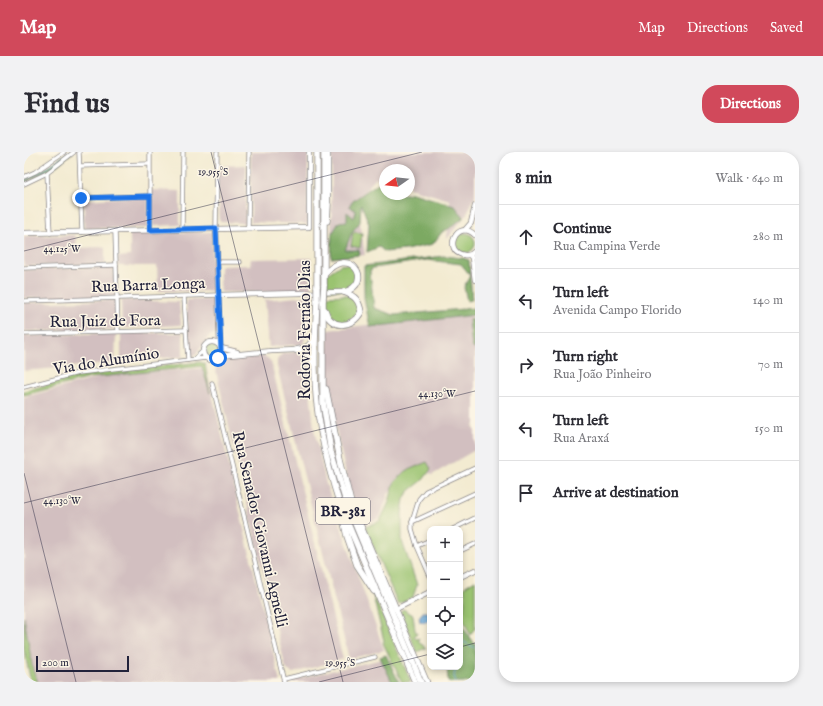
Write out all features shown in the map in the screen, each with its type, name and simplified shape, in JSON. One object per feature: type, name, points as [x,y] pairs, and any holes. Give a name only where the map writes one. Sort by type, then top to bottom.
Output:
[{"type":"highway","name":"Rodovia Fernão Dias","points":[[317,152],[317,300],[315,370],[317,405],[325,451],[332,482],[340,505],[415,682]]},
{"type":"highway","name":"Rodovia Fernão Dias","points":[[324,152],[323,402],[327,428],[338,476],[346,502],[421,682]]},
{"type":"highway","name":"BR-381","points":[[324,234],[328,205]]},
{"type":"highway","points":[[324,276],[332,266],[338,263],[348,263],[354,266],[357,270],[359,278],[357,285],[353,289],[344,292]]},
{"type":"highway","points":[[323,306],[326,315],[334,323],[340,325],[348,324],[355,320],[361,312],[360,304],[354,296],[344,292]]},
{"type":"highway","points":[[296,350],[303,349],[311,344],[316,329]]},
{"type":"highway","points":[[296,350],[311,357],[315,370]]},
{"type":"highway","name":"BR-381","points":[[323,369],[347,491],[396,609]]},
{"type":"main road","points":[[24,233],[248,227],[309,227],[309,152]]},
{"type":"main road","name":"BR-381","points":[[328,152],[328,205]]},
{"type":"main road","points":[[475,206],[471,223],[465,230],[461,231],[453,239],[454,247],[458,253],[462,255],[470,255],[475,251]]},
{"type":"main road","points":[[216,228],[220,356]]},
{"type":"main road","points":[[465,230],[472,232],[475,235]]},
{"type":"main road","points":[[470,255],[472,258],[475,280]]},
{"type":"main road","name":"Rua Barra Longa","points":[[219,295],[344,292]]},
{"type":"main road","points":[[216,343],[219,324]]},
{"type":"main road","points":[[243,353],[220,348],[216,343],[212,342],[206,344],[203,351],[206,358],[209,360],[214,360],[220,356],[243,353],[296,350]]},
{"type":"main road","points":[[463,576],[475,570]]},
{"type":"main road","points":[[396,609],[427,594]]},
{"type":"main road","name":"BR-381","points":[[396,609],[427,682]]},
{"type":"street","points":[[24,177],[35,172],[64,152]]},
{"type":"street","points":[[24,184],[47,173],[74,152]]},
{"type":"street","points":[[79,152],[82,232]]},
{"type":"street","points":[[150,152],[150,230]]},
{"type":"street","points":[[182,229],[183,152]]},
{"type":"street","points":[[216,228],[217,152]]},
{"type":"street","points":[[248,227],[249,152]]},
{"type":"street","points":[[80,166],[150,164]]},
{"type":"street","points":[[47,173],[50,233]]},
{"type":"street","points":[[81,198],[150,196]]},
{"type":"street","points":[[115,231],[118,331]]},
{"type":"street","points":[[217,262],[240,262]]},
{"type":"street","points":[[24,268],[116,265]]},
{"type":"street","name":"Rua Barra Longa","points":[[24,300],[219,295]]},
{"type":"street","points":[[184,297],[188,360]]},
{"type":"street","name":"Rua Juiz de Fora","points":[[24,334],[186,330]]},
{"type":"street","points":[[193,360],[203,351]]},
{"type":"street","name":"Via do Alumínio","points":[[24,387],[78,373],[206,358]]},
{"type":"street","name":"Rua Senador Giovanni Agnelli","points":[[212,383],[284,681]]},
{"type":"street","points":[[427,564],[417,546],[412,529],[412,522],[419,498],[426,491],[475,468]]},
{"type":"street","points":[[412,522],[475,493]]},
{"type":"street","points":[[459,526],[475,518]]},
{"type":"street","points":[[417,546],[427,541]]},
{"type":"street","points":[[463,550],[475,544]]},
{"type":"street","points":[[284,681],[375,657]]},
{"type":"shaded area","points":[[251,152],[308,152],[307,224],[251,222]]},
{"type":"shaded area","points":[[332,152],[475,152],[475,197],[466,215],[447,239],[450,200],[415,190],[415,164],[379,164],[379,179],[375,178],[357,203],[365,255],[331,259]]},
{"type":"shaded area","points":[[246,165],[245,223],[220,222],[218,179],[219,166]]},
{"type":"shaded area","points":[[152,190],[180,191],[180,225],[153,226]]},
{"type":"shaded area","points":[[148,196],[148,228],[84,228],[84,200]]},
{"type":"shaded area","points":[[212,232],[212,291],[158,291],[157,266],[118,266],[118,257],[130,256],[130,233]]},
{"type":"shaded area","points":[[75,235],[77,248],[105,247],[105,264],[24,266],[24,236]]},
{"type":"shaded area","points":[[311,258],[311,292],[220,292],[220,266],[250,265],[251,259]]},
{"type":"shaded area","points":[[113,267],[115,297],[24,298],[24,270]]},
{"type":"shaded area","points":[[308,296],[310,321],[303,344],[269,347],[265,300]]},
{"type":"shaded area","points":[[116,300],[116,329],[24,331],[24,303]]},
{"type":"shaded area","points":[[121,300],[179,302],[181,325],[122,328]]},
{"type":"shaded area","points":[[186,300],[215,300],[216,333],[209,336],[196,355],[190,356]]},
{"type":"shaded area","points":[[471,311],[475,343],[475,424],[473,426],[475,432],[475,450],[432,475],[420,465],[388,494],[380,518],[363,525],[350,493],[327,387],[328,330]]},
{"type":"shaded area","points":[[116,333],[115,363],[24,371],[24,336]]},
{"type":"shaded area","points":[[121,333],[183,333],[183,357],[121,360]]},
{"type":"shaded area","points":[[296,352],[306,357],[307,360],[314,429],[326,484],[384,650],[349,659],[277,366],[277,360],[282,354]]},
{"type":"shaded area","points":[[262,356],[268,358],[271,362],[343,659],[293,673],[287,670],[285,665],[216,371],[216,366],[219,361],[223,359]]},
{"type":"shaded area","points":[[206,368],[280,682],[34,682],[24,628],[24,397],[109,375]]},
{"type":"shaded area","points":[[383,659],[394,682],[290,682],[291,680]]},
{"type":"green space","points":[[68,152],[73,152],[56,166],[24,183],[24,180],[53,164]]},
{"type":"green space","points":[[378,183],[379,200],[415,200],[415,194],[454,205],[464,217],[450,228],[442,232],[433,244],[406,250],[385,252],[379,247],[367,252],[369,224],[361,204],[360,222],[352,232],[345,250],[359,250],[360,255],[331,258],[332,234],[339,222],[347,221],[347,212],[354,218],[356,211],[349,206],[354,200]]},
{"type":"green space","points":[[353,232],[362,233],[360,248],[351,246]]},
{"type":"green space","points":[[465,233],[472,236],[475,243],[472,250],[465,253],[458,250],[455,243],[458,236]]},
{"type":"green space","points":[[444,256],[469,260],[472,300],[467,301],[464,287],[470,275],[461,264],[427,260],[373,268],[370,271],[374,308],[394,315],[475,308],[475,315],[370,327],[364,298],[364,266]]},
{"type":"green space","points":[[348,264],[355,272],[355,283],[343,290],[327,290],[327,274],[340,265]]},
{"type":"green space","points":[[345,295],[351,297],[358,304],[358,312],[350,320],[339,323],[327,314],[327,296]]},
{"type":"green space","points":[[473,319],[475,326],[475,350],[472,347],[469,320]]},
{"type":"green space","points":[[212,343],[217,345],[219,350],[217,355],[212,357],[207,355],[205,350],[207,345]]},
{"type":"green space","points":[[200,362],[205,364],[210,393],[202,366],[89,378],[24,395],[24,391],[74,377],[118,370],[125,370],[125,372],[128,372],[128,370]]},
{"type":"green space","points":[[427,462],[431,469],[423,480],[408,492],[404,499],[402,513],[402,541],[417,585],[413,597],[398,604],[365,527],[380,521],[389,502],[394,483],[406,471]]},
{"type":"green space","points":[[475,580],[475,628],[470,635],[463,618],[465,602],[464,587]]},
{"type":"green space","points":[[372,592],[411,682],[402,682],[383,643],[384,641]]},
{"type":"green space","points":[[403,609],[413,615],[417,634],[414,636],[416,639],[419,638],[419,642],[426,648],[417,652],[400,612]]},
{"type":"green space","points":[[24,617],[33,671],[38,682],[31,682],[24,649]]},
{"type":"green space","points":[[463,627],[471,640],[475,643],[475,682],[448,682],[447,670],[463,670]]},
{"type":"green space","points":[[386,655],[399,682],[392,682],[380,657]]},
{"type":"water","points":[[423,612],[427,612],[426,622],[420,622],[419,617]]},
{"type":"waterway","points":[[24,180],[44,170],[69,152]]},
{"type":"waterway","points":[[463,642],[475,648]]},
{"type":"waterway","points":[[455,670],[454,676],[456,682]]},
{"type":"route","points":[[81,198],[150,196],[150,230],[216,228],[221,350],[221,354],[218,358]]}]
